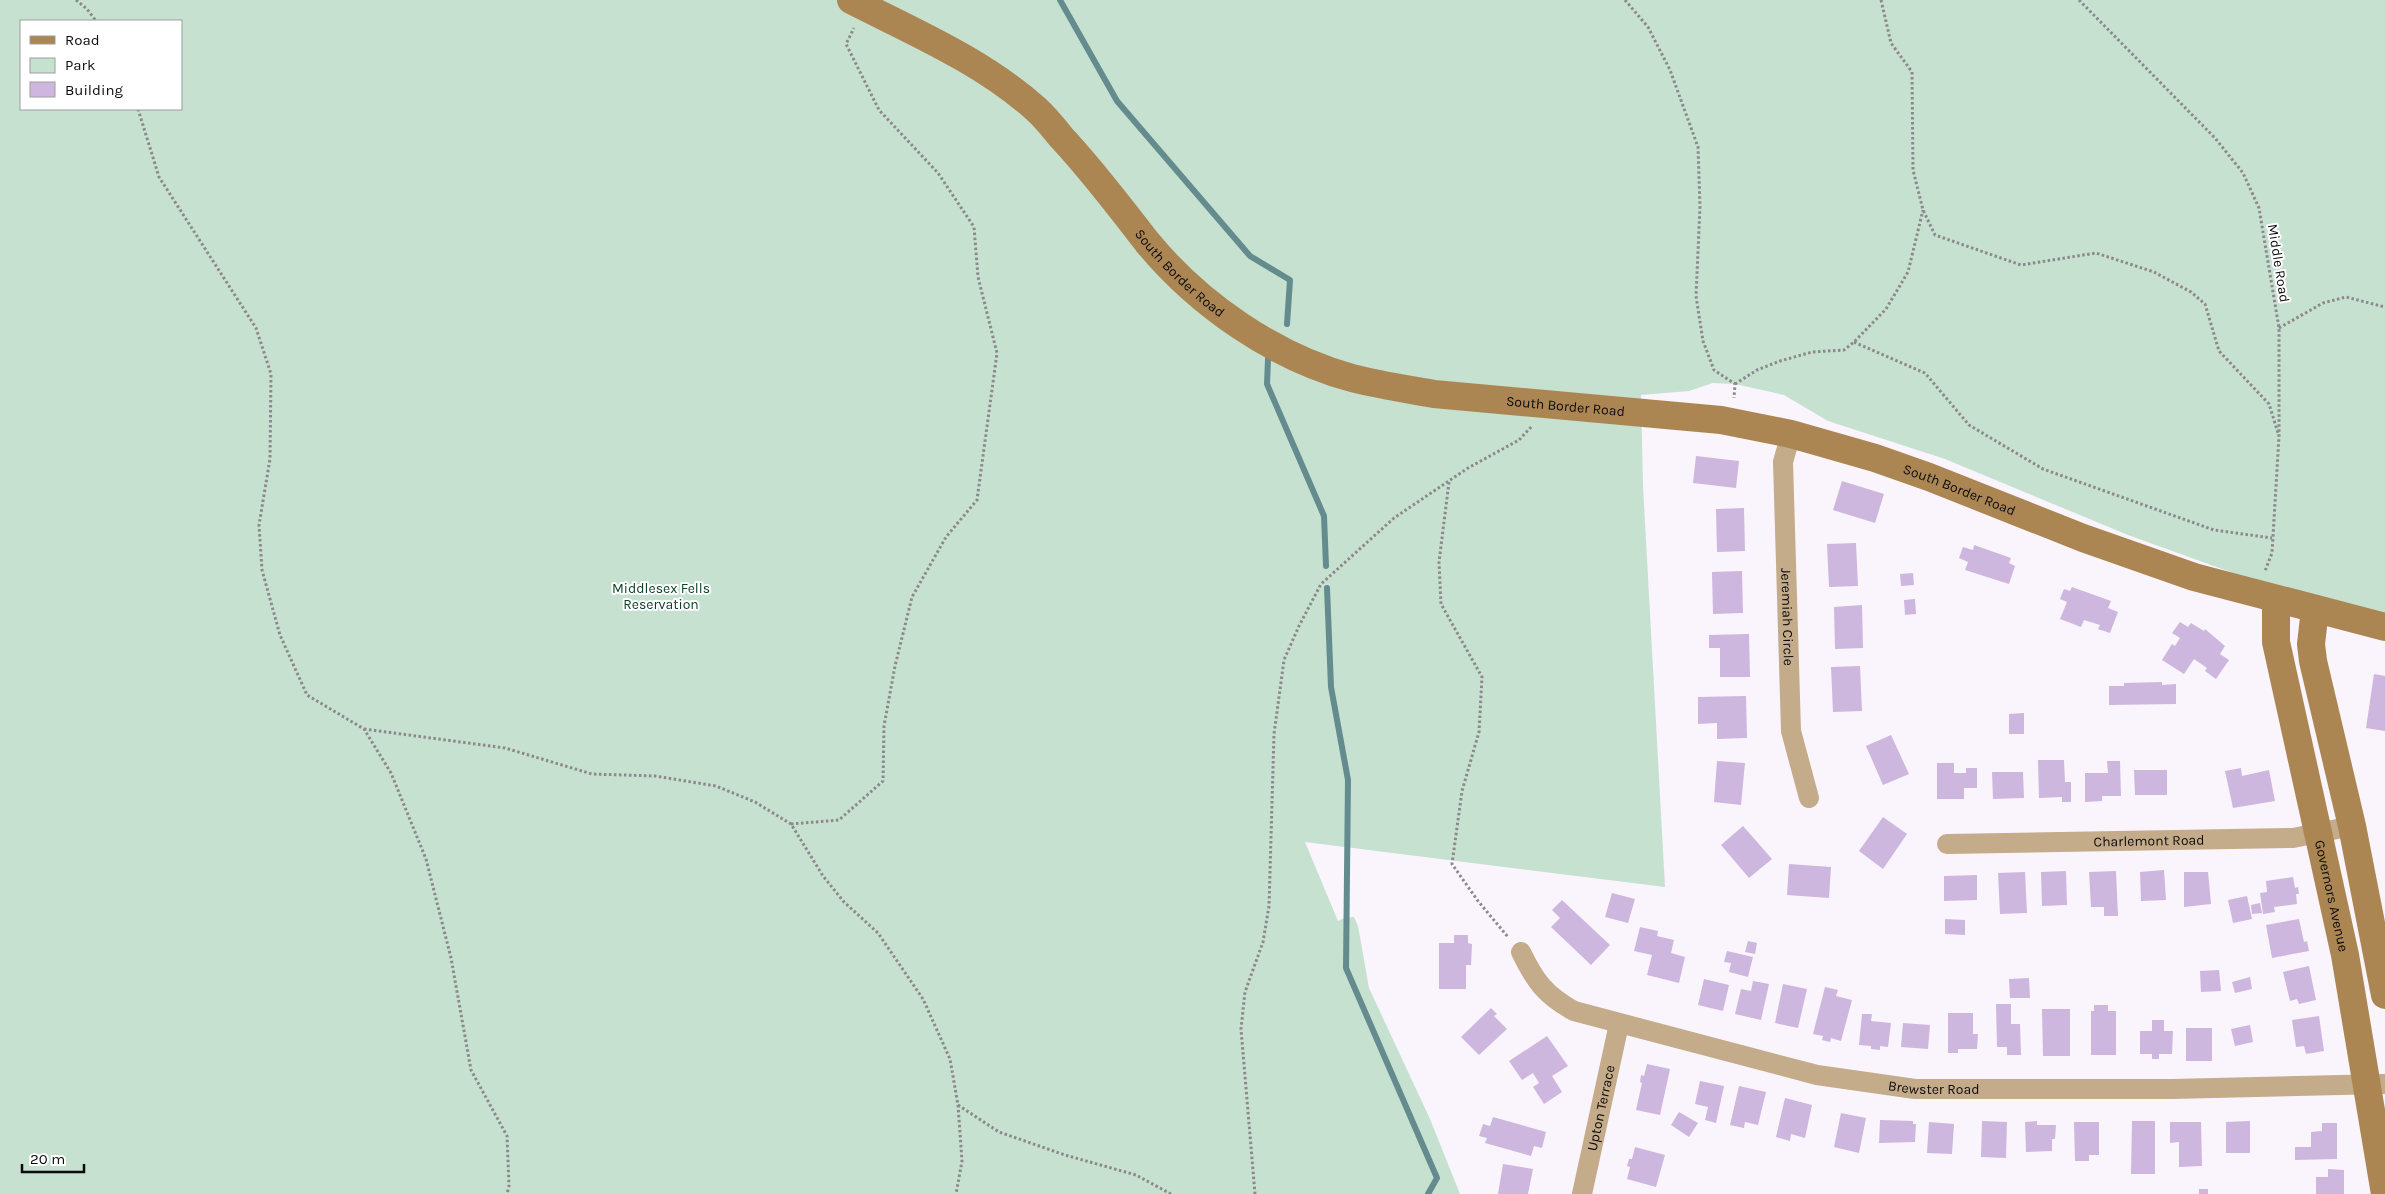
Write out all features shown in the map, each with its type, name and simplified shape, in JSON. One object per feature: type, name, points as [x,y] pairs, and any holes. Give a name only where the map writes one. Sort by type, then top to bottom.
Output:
[{"type":"main road","name":"South Border Road","points":[[858,4],[982,68],[1036,109],[1091,170],[1169,266],[1216,308],[1268,341],[1322,368],[1388,386],[1434,394],[1731,421],[1791,434],[1876,458],[2194,577],[2385,627]]},
{"type":"main road","name":"Governors Avenue","points":[[2267,597],[2345,955],[2376,1084],[2385,1194]]},
{"type":"main road","points":[[2315,609],[2311,644],[2313,661],[2352,826],[2385,995]]},
{"type":"street","name":"Jeremiah Circle","points":[[1791,434],[1783,462],[1791,731],[1809,798]]},
{"type":"street","name":"Charlemont Road","points":[[1947,844],[2293,838],[2352,826]]},
{"type":"street","name":"Brewster Road","points":[[1521,952],[1532,974],[1543,990],[1556,1001],[1574,1011],[1817,1075],[1915,1089],[2055,1090],[2376,1084]]},
{"type":"street","name":"Upton Terrace","points":[[1582,1194],[1619,1024]]},
{"type":"path","points":[[76,0],[87,8],[95,20]]},
{"type":"path","points":[[1625,0],[1648,27],[1670,70],[1698,146],[1700,207],[1696,296],[1703,341],[1714,370],[1735,384]]},
{"type":"path","points":[[1881,0],[1891,43],[1912,72],[1913,170],[1923,210],[1935,235],[2021,265],[2096,253],[2154,272],[2191,292],[2205,304],[2219,351],[2269,404],[2279,436]]},
{"type":"path","name":"Middle Road","points":[[2079,0],[2215,138],[2243,173],[2259,208],[2279,328],[2279,436],[2272,553],[2267,597]]},
{"type":"path","points":[[791,824],[838,820],[883,781],[884,726],[895,666],[912,596],[946,537],[976,500],[997,353],[978,277],[974,227],[938,173],[879,110],[846,44],[858,4]]},
{"type":"path","points":[[138,110],[159,177],[256,328],[271,374],[270,458],[259,525],[262,570],[280,635],[306,695],[364,729],[505,748],[592,774],[655,776],[716,786],[755,802],[791,824],[824,876],[844,902],[878,934],[923,1000],[950,1059],[958,1105],[962,1161],[956,1194]]},
{"type":"path","points":[[1735,384],[1757,370],[1780,361],[1812,352],[1844,350],[1854,342],[1886,309],[1908,272],[1923,210]]},
{"type":"path","points":[[2279,328],[2323,303],[2346,297],[2385,307]]},
{"type":"path","points":[[1854,342],[1925,373],[1969,425],[2043,470],[2214,530],[2272,538]]},
{"type":"path","points":[[1731,421],[1735,384]]},
{"type":"path","points":[[1255,1194],[1241,1029],[1245,992],[1263,942],[1269,906],[1274,734],[1284,660],[1321,584],[1394,518],[1449,481],[1519,440],[1535,424],[1541,403]]},
{"type":"path","points":[[1449,481],[1439,562],[1441,604],[1482,677],[1479,732],[1462,791],[1452,864],[1478,901],[1521,952]]},
{"type":"path","points":[[364,729],[391,773],[426,859],[451,958],[471,1070],[507,1136],[509,1186],[506,1194]]},
{"type":"path","points":[[958,1105],[999,1132],[1065,1155],[1136,1175],[1171,1194]]},
{"type":"green space","name":"Middlesex Fells Reservation","points":[[0,0],[2385,0],[2385,615],[2261,583],[2128,535],[1945,459],[1828,421],[1784,395],[1735,384],[1713,383],[1689,391],[1641,395],[1643,486],[1665,887],[1305,842],[1338,921],[1354,917],[1358,926],[1369,988],[1430,1119],[1460,1194],[0,1194]]},
{"type":"building","points":[[1696,456],[1739,461],[1736,488],[1693,483]]},
{"type":"building","points":[[1842,481],[1884,494],[1875,523],[1833,510]]},
{"type":"building","points":[[1744,508],[1745,551],[1717,552],[1716,509]]},
{"type":"building","points":[[1856,543],[1858,586],[1829,587],[1827,544]]},
{"type":"building","points":[[1974,545],[2011,558],[2009,563],[2015,566],[2009,584],[1965,570],[1968,562],[1959,558],[1963,547],[1973,550]]},
{"type":"building","points":[[1742,571],[1743,613],[1713,614],[1712,572]]},
{"type":"building","points":[[1913,573],[1914,585],[1901,586],[1900,574]]},
{"type":"building","points":[[2072,587],[2111,601],[2108,608],[2118,612],[2110,633],[2098,629],[2100,625],[2084,620],[2081,627],[2060,619],[2067,602],[2060,599],[2064,589],[2070,591]]},
{"type":"building","points":[[1915,599],[1916,614],[1905,615],[1904,600]]},
{"type":"building","points":[[1862,605],[1863,648],[1835,649],[1834,607]]},
{"type":"building","points":[[2180,622],[2188,627],[2191,623],[2204,631],[2205,629],[2225,646],[2220,654],[2229,660],[2216,679],[2205,671],[2207,668],[2194,659],[2184,674],[2162,660],[2172,644],[2175,646],[2180,638],[2172,633]]},
{"type":"building","points":[[1749,634],[1750,677],[1720,677],[1720,648],[1709,648],[1709,635]]},
{"type":"building","points":[[1860,666],[1862,711],[1833,712],[1831,667]]},
{"type":"building","points":[[2374,674],[2385,676],[2385,731],[2366,728]]},
{"type":"building","points":[[2162,682],[2162,685],[2176,684],[2176,704],[2109,705],[2109,686],[2124,686],[2124,683]]},
{"type":"building","points":[[1746,696],[1747,738],[1717,739],[1717,723],[1698,724],[1698,697]]},
{"type":"building","points":[[2024,713],[2024,734],[2009,734],[2009,714]]},
{"type":"building","points":[[1891,735],[1909,774],[1883,785],[1866,746]]},
{"type":"building","points":[[2038,760],[2064,760],[2065,782],[2071,782],[2071,802],[2062,802],[2062,797],[2039,798]]},
{"type":"building","points":[[1717,761],[1745,763],[1741,805],[1714,802]]},
{"type":"building","points":[[2107,761],[2120,761],[2121,796],[2102,796],[2102,801],[2085,802],[2085,773],[2108,773]]},
{"type":"building","points":[[1937,763],[1954,763],[1954,773],[1966,773],[1966,768],[1977,768],[1977,788],[1964,788],[1964,799],[1937,799]]},
{"type":"building","points":[[2241,768],[2242,776],[2269,770],[2275,801],[2233,808],[2225,771]]},
{"type":"building","points":[[2134,770],[2167,770],[2167,795],[2135,795]]},
{"type":"building","points":[[1992,772],[2023,772],[2024,798],[1993,799]]},
{"type":"building","points":[[1883,817],[1907,834],[1883,869],[1859,851]]},
{"type":"building","points":[[1743,826],[1772,859],[1749,878],[1721,845]]},
{"type":"building","points":[[1789,864],[1831,867],[1829,898],[1787,895]]},
{"type":"building","points":[[2164,870],[2166,900],[2141,901],[2140,872]]},
{"type":"building","points":[[2066,871],[2067,905],[2042,906],[2041,872]]},
{"type":"building","points":[[2116,871],[2118,916],[2104,916],[2104,907],[2091,907],[2089,872]]},
{"type":"building","points":[[2025,872],[2027,913],[2000,914],[1998,873]]},
{"type":"building","points":[[2184,872],[2208,872],[2211,904],[2184,907]]},
{"type":"building","points":[[1977,875],[1977,900],[1944,901],[1944,876]]},
{"type":"building","points":[[2293,877],[2295,888],[2298,887],[2299,894],[2296,894],[2297,904],[2274,907],[2275,912],[2263,914],[2260,893],[2267,892],[2266,881]]},
{"type":"building","points":[[1612,893],[1635,899],[1628,923],[1605,917]]},
{"type":"building","points":[[2247,896],[2252,919],[2233,923],[2228,900]]},
{"type":"building","points":[[1562,900],[1610,945],[1591,965],[1551,927],[1560,918],[1552,910]]},
{"type":"building","points":[[2260,903],[2262,913],[2252,914],[2251,905]]},
{"type":"building","points":[[1945,919],[1965,920],[1965,935],[1945,934]]},
{"type":"building","points":[[2299,919],[2304,942],[2307,941],[2309,951],[2272,958],[2266,925]]},
{"type":"building","points":[[1640,927],[1658,931],[1657,936],[1674,940],[1671,953],[1685,957],[1679,983],[1647,975],[1652,955],[1634,951]]},
{"type":"building","points":[[1454,935],[1468,935],[1468,943],[1472,944],[1471,965],[1466,965],[1466,989],[1439,989],[1439,943],[1454,943]]},
{"type":"building","points":[[1748,941],[1757,943],[1755,954],[1745,952]]},
{"type":"building","points":[[1727,951],[1753,957],[1748,977],[1729,972],[1731,963],[1724,962]]},
{"type":"building","points":[[2309,966],[2316,1000],[2299,1004],[2297,999],[2290,1001],[2283,972]]},
{"type":"building","points":[[2219,970],[2221,991],[2201,992],[2200,971]]},
{"type":"building","points":[[2250,977],[2252,989],[2235,993],[2232,982]]},
{"type":"building","points":[[2029,978],[2030,998],[2010,998],[2009,979]]},
{"type":"building","points":[[1704,979],[1729,985],[1723,1011],[1698,1005]]},
{"type":"building","points":[[1753,981],[1769,984],[1761,1020],[1735,1014],[1741,989],[1751,991]]},
{"type":"building","points":[[1783,984],[1807,989],[1798,1028],[1775,1023]]},
{"type":"building","points":[[1825,987],[1838,990],[1836,996],[1852,1000],[1841,1041],[1831,1038],[1830,1042],[1822,1040],[1823,1036],[1813,1034]]},
{"type":"building","points":[[1996,1004],[2011,1004],[2011,1024],[2020,1024],[2021,1055],[2007,1055],[2007,1047],[1997,1047]]},
{"type":"building","points":[[2094,1005],[2108,1005],[2108,1011],[2116,1011],[2116,1055],[2091,1055],[2091,1011],[2094,1011]]},
{"type":"building","points":[[1491,1008],[1497,1014],[1494,1016],[1507,1029],[1479,1055],[1461,1037]]},
{"type":"building","points":[[2042,1009],[2070,1009],[2070,1056],[2043,1056]]},
{"type":"building","points":[[1948,1013],[1973,1013],[1973,1034],[1978,1034],[1977,1049],[1958,1049],[1958,1053],[1948,1053]]},
{"type":"building","points":[[1862,1014],[1872,1014],[1871,1021],[1891,1023],[1888,1047],[1880,1046],[1880,1050],[1871,1049],[1871,1046],[1859,1045]]},
{"type":"building","points":[[2319,1016],[2324,1051],[2306,1054],[2304,1046],[2296,1047],[2292,1020]]},
{"type":"building","points":[[2152,1020],[2164,1020],[2164,1031],[2173,1031],[2172,1054],[2159,1054],[2159,1059],[2152,1059],[2152,1054],[2140,1054],[2140,1031],[2152,1031]]},
{"type":"building","points":[[1903,1023],[1930,1025],[1928,1049],[1901,1047]]},
{"type":"building","points":[[2250,1025],[2253,1042],[2235,1046],[2231,1029]]},
{"type":"building","points":[[2186,1028],[2212,1028],[2212,1061],[2186,1061]]},
{"type":"building","points":[[1547,1036],[1568,1066],[1552,1076],[1562,1092],[1544,1104],[1533,1087],[1539,1083],[1533,1073],[1522,1080],[1509,1061]]},
{"type":"building","points":[[1647,1064],[1670,1069],[1660,1115],[1636,1110],[1642,1083],[1640,1082],[1641,1075],[1644,1076]]},
{"type":"building","points":[[1700,1081],[1724,1086],[1716,1123],[1705,1120],[1708,1107],[1695,1104]]},
{"type":"building","points":[[1739,1086],[1766,1092],[1758,1125],[1745,1122],[1744,1128],[1730,1125]]},
{"type":"building","points":[[1785,1098],[1812,1105],[1805,1138],[1791,1134],[1790,1141],[1776,1137]]},
{"type":"building","points":[[1679,1112],[1698,1123],[1689,1137],[1671,1125]]},
{"type":"building","points":[[1841,1113],[1866,1118],[1859,1153],[1834,1147]]},
{"type":"building","points":[[1493,1117],[1546,1132],[1542,1148],[1534,1146],[1531,1156],[1485,1143],[1487,1138],[1479,1136],[1483,1124],[1490,1126]]},
{"type":"building","points":[[1880,1120],[1913,1121],[1913,1124],[1916,1124],[1915,1142],[1879,1143]]},
{"type":"building","points":[[1982,1121],[2007,1122],[2006,1158],[1981,1157]]},
{"type":"building","points":[[2037,1121],[2037,1125],[2056,1125],[2055,1139],[2052,1139],[2052,1151],[2026,1152],[2025,1122]]},
{"type":"building","points":[[2132,1121],[2155,1121],[2155,1174],[2131,1174]]},
{"type":"building","points":[[2250,1121],[2250,1153],[2226,1153],[2226,1122]]},
{"type":"building","points":[[1929,1122],[1954,1124],[1952,1154],[1927,1153]]},
{"type":"building","points":[[2074,1122],[2099,1122],[2099,1155],[2089,1155],[2089,1161],[2075,1161]]},
{"type":"building","points":[[2170,1122],[2201,1122],[2202,1166],[2179,1167],[2179,1142],[2170,1143]]},
{"type":"building","points":[[2322,1123],[2337,1123],[2337,1159],[2295,1160],[2295,1147],[2311,1147],[2311,1132],[2322,1131]]},
{"type":"building","points":[[1635,1147],[1665,1155],[1656,1187],[1627,1179],[1630,1167],[1627,1166],[1629,1159],[1632,1159]]},
{"type":"building","points":[[1503,1164],[1533,1169],[1528,1194],[1498,1194]]},
{"type":"building","points":[[2328,1169],[2344,1170],[2344,1194],[2316,1194],[2316,1177],[2328,1177]]},
{"type":"building","points":[[2199,1189],[2208,1189],[2208,1194],[2199,1194]]},
{"type":"waterway","points":[[1060,0],[1117,101],[1250,256],[1290,280],[1287,324]]},
{"type":"waterway","points":[[1268,359],[1267,384],[1324,516],[1326,566]]},
{"type":"waterway","points":[[1327,588],[1331,687],[1348,780],[1346,968],[1437,1178],[1428,1194]]}]
